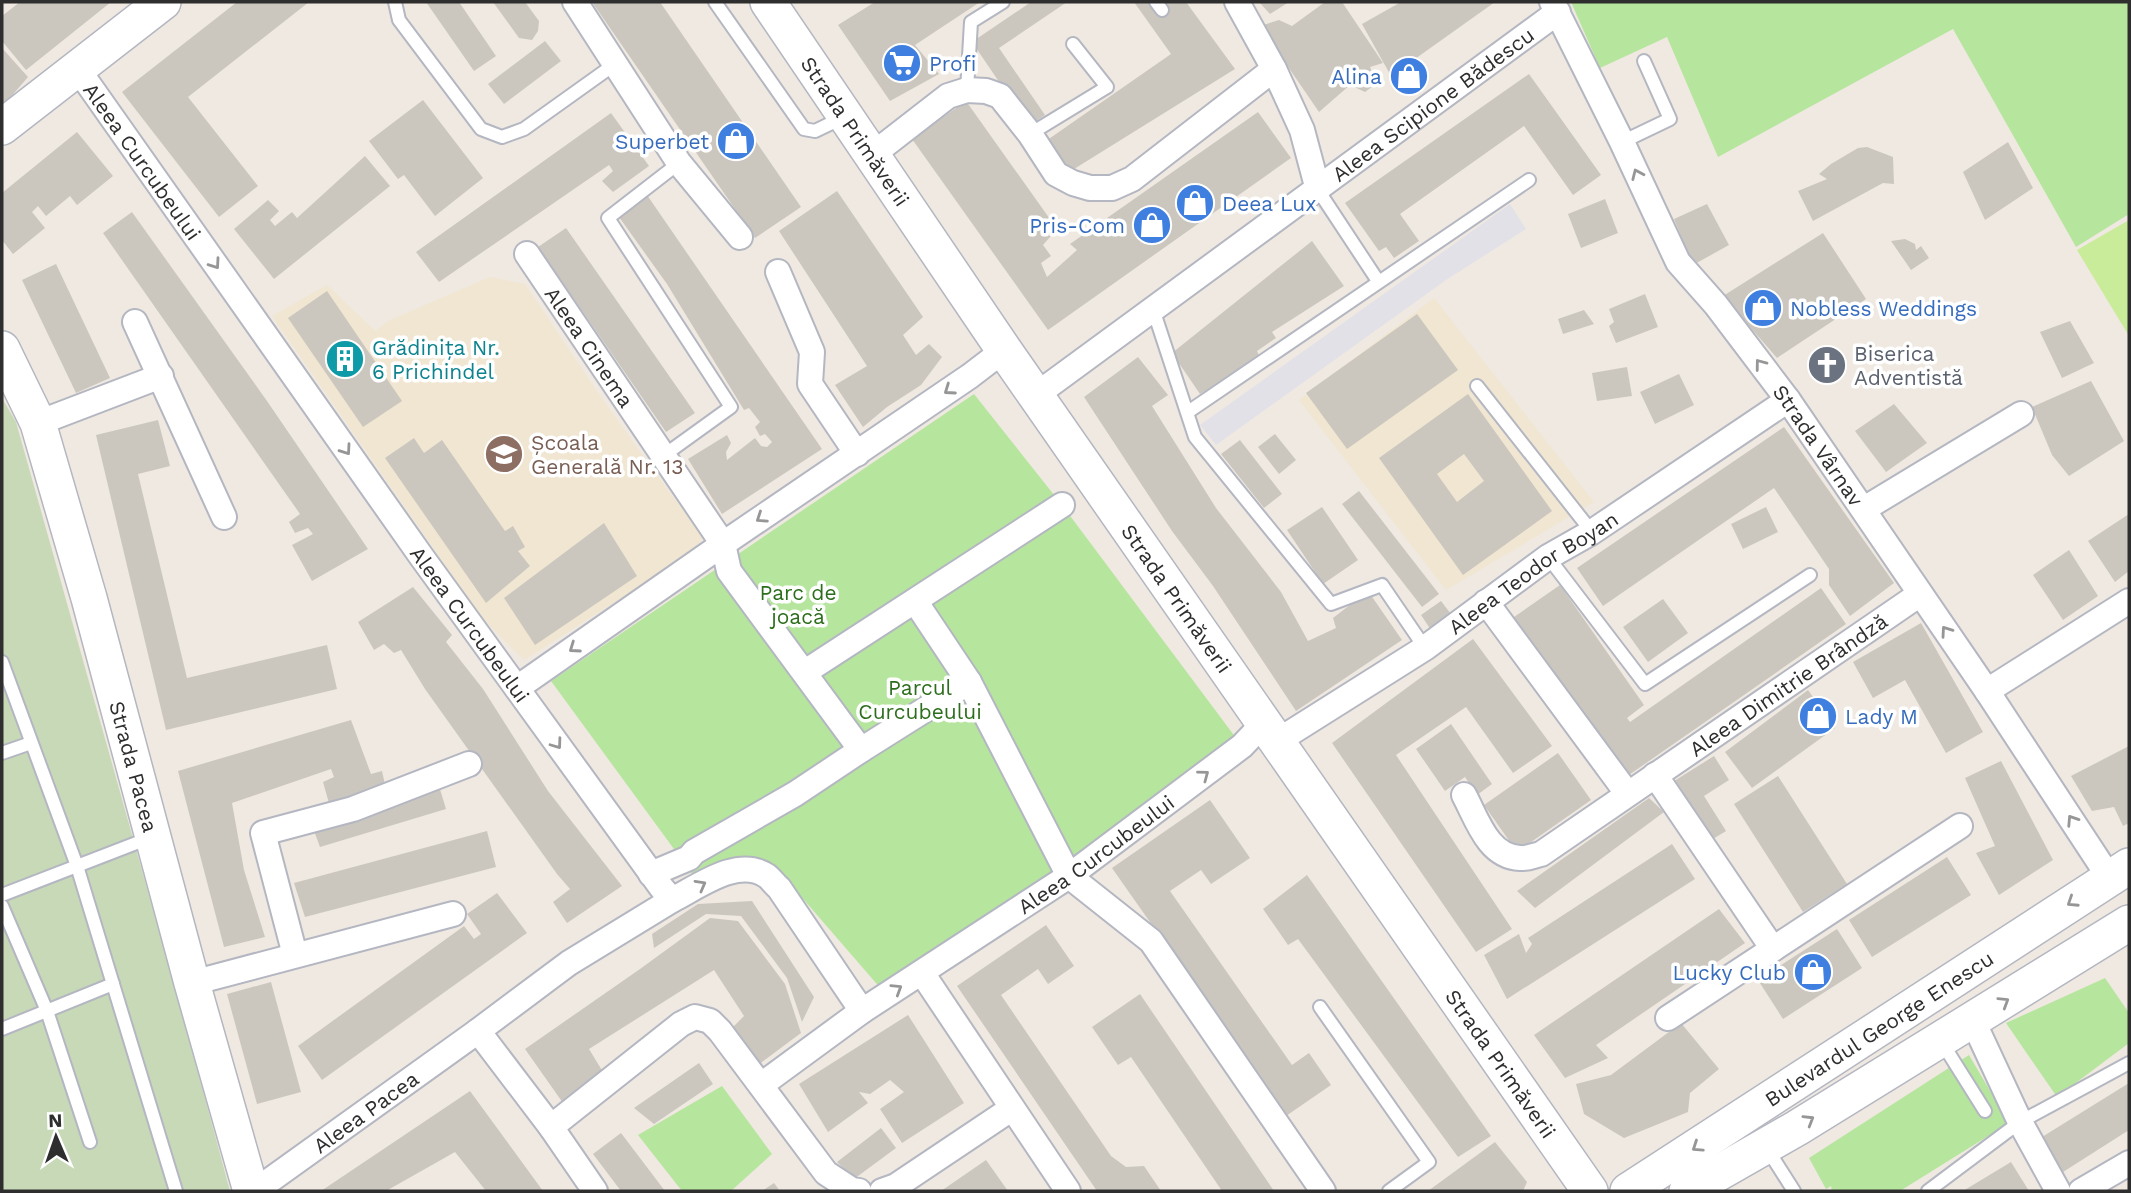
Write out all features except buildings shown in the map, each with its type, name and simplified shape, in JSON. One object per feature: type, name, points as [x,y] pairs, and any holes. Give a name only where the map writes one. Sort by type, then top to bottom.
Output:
[{"type":"main road","points":[[2,127],[163,2]]},
{"type":"main road","name":"Strada Primăverii","points":[[768,2],[1004,350],[1590,1191]]},
{"type":"main road","name":"Strada Pacea","points":[[2,349],[38,423],[89,598],[192,982],[253,1191]]},
{"type":"main road","name":"Bulevardul George Enescu","points":[[1687,1191],[1754,1130],[2119,872]]},
{"type":"main road","name":"Bulevardul George Enescu","points":[[1628,1191],[1941,1041],[2129,923]]},
{"type":"street","points":[[575,2],[679,163],[740,237]]},
{"type":"street","points":[[1237,2],[1274,69],[1302,130],[1318,190]]},
{"type":"street","name":"Strada Vârnav","points":[[1555,7],[1678,262],[1716,305],[1788,400],[1987,691],[2119,872]]},
{"type":"street","name":"Aleea Scipione Bădescu","points":[[1036,395],[1318,190],[1555,7]]},
{"type":"street","name":"Aleea Curcubeului","points":[[77,68],[517,688],[672,900]]},
{"type":"street","points":[[872,155],[948,96],[967,90],[986,90],[1000,96],[1030,134],[1056,174],[1090,188],[1112,188],[1132,179],[1274,69]]},
{"type":"street","name":"Aleea Cinema","points":[[527,254],[723,544],[729,572],[861,750]]},
{"type":"street","points":[[778,272],[813,352],[810,384],[856,454]]},
{"type":"street","points":[[135,321],[224,517]]},
{"type":"street","points":[[517,688],[1004,350]]},
{"type":"street","points":[[38,423],[161,376]]},
{"type":"street","name":"Aleea Teodor Boyan","points":[[1270,733],[1425,648],[1549,557],[1788,400]]},
{"type":"street","points":[[1864,509],[2021,414]]},
{"type":"street","points":[[805,672],[1062,505]]},
{"type":"street","name":"Aleea Dimitrie Brândză","points":[[1464,795],[1490,845],[1506,856],[1521,859],[1541,854],[1920,594]]},
{"type":"street","points":[[915,601],[969,682],[1069,876],[1151,941],[1323,1191]]},
{"type":"street","points":[[1987,691],[2129,601]]},
{"type":"street","points":[[1486,602],[1627,793]]},
{"type":"street","points":[[651,874],[689,858],[694,852],[795,794],[969,682]]},
{"type":"street","name":"Aleea Curcubeului","points":[[761,1085],[862,1011],[1069,876],[1242,747],[1270,733]]},
{"type":"street","points":[[295,955],[263,833],[353,809],[469,764]]},
{"type":"street","points":[[1655,775],[1773,949]]},
{"type":"street","points":[[1668,1018],[1960,826]]},
{"type":"street","points":[[672,900],[721,874],[748,869],[766,875],[779,888],[862,1011]]},
{"type":"street","name":"Aleea Pacea","points":[[253,1191],[569,963],[672,900]]},
{"type":"street","points":[[192,982],[453,914]]},
{"type":"street","points":[[922,973],[1068,1191]]},
{"type":"street","points":[[551,1127],[681,1024],[695,1017],[710,1021],[720,1031],[826,1173],[852,1190],[859,1191]]},
{"type":"street","points":[[1973,1021],[2020,1122],[2058,1191]]},
{"type":"street","points":[[478,1031],[551,1127],[595,1191]]},
{"type":"street","points":[[882,1191],[896,1186],[1011,1109]]},
{"type":"street","points":[[2081,1191],[2129,1163]]},
{"type":"lane","points":[[395,2],[399,20],[481,129],[502,137],[524,129],[615,64]]},
{"type":"lane","points":[[715,2],[804,129],[815,131],[846,116]]},
{"type":"lane","points":[[967,90],[971,22],[1003,2]]},
{"type":"lane","points":[[1030,134],[1107,88],[1073,44]]},
{"type":"lane","points":[[1622,142],[1671,119],[1644,61]]},
{"type":"lane","points":[[663,456],[731,407],[608,218],[679,163]]},
{"type":"lane","points":[[1188,412],[1529,180]]},
{"type":"lane","points":[[1318,190],[1378,281]]},
{"type":"lane","points":[[1153,309],[1195,437],[1331,604],[1382,585],[1425,648]]},
{"type":"lane","points":[[1477,386],[1592,531]]},
{"type":"lane","points":[[1549,557],[1645,684],[1810,575]]},
{"type":"lane","points":[[2,662],[77,866],[176,1191]]},
{"type":"lane","points":[[2,753],[32,743]]},
{"type":"lane","points":[[2,895],[153,836]]},
{"type":"lane","points":[[2,906],[47,1011],[90,1142]]},
{"type":"lane","points":[[2,1029],[113,984]]},
{"type":"lane","points":[[1320,1007],[1429,1162],[1389,1191]]},
{"type":"lane","points":[[1941,1041],[1985,1111]]},
{"type":"lane","points":[[1928,1191],[2020,1122],[2129,1063]]},
{"type":"lane","points":[[1754,1130],[1794,1191]]},
{"type":"shaded area","points":[[1510,204],[1526,229],[1446,280],[1216,445],[1200,425]]},
{"type":"shaded area","name":"Școala Generală Nr. 13","points":[[490,277],[525,284],[600,396],[703,538],[689,555],[524,660],[482,618],[272,316],[327,285],[375,331],[390,320]]},
{"type":"shaded area","points":[[1434,298],[1594,502],[1446,590],[1299,400]]},
{"type":"green space","points":[[1571,2],[2129,2],[2129,214],[2076,247],[1953,29],[1718,157],[1667,37],[1600,68]]},
{"type":"green space","points":[[2129,220],[2129,336],[2077,250]]},
{"type":"green space","name":"Parcul Curcubeului","points":[[974,394],[1062,505],[1242,746],[882,990],[779,871],[693,875],[551,681]]},
{"type":"green space","points":[[2,398],[16,422],[230,1191],[2,1191]]},
{"type":"green space","points":[[2105,978],[2129,1013],[2129,1043],[2057,1097],[2006,1023]]},
{"type":"green space","points":[[1969,1055],[2009,1123],[1900,1191],[1832,1191],[1831,1186],[1826,1189],[1809,1158]]},
{"type":"green space","points":[[722,1086],[772,1154],[731,1191],[682,1191],[638,1135]]},
{"type":"place","name":"Profi","points":[[902,63]]},
{"type":"place","name":"Alina","points":[[1409,76]]},
{"type":"place","name":"Superbet","points":[[736,141]]},
{"type":"place","name":"Deea Lux","points":[[1195,203]]},
{"type":"place","name":"Pris-Com","points":[[1152,225]]},
{"type":"place","name":"Nobless Weddings","points":[[1763,308]]},
{"type":"place","name":"Grădinița Nr. 6 Prichindel","points":[[345,359]]},
{"type":"place","name":"Biserica Adventistă","points":[[1827,365]]},
{"type":"place","name":"Școala Generală Nr. 13","points":[[504,454]]},
{"type":"place","name":"Lady M","points":[[1818,716]]},
{"type":"place","name":"Lucky Club","points":[[1813,972]]},
{"type":"park label","name":"Parc de joacă","points":[[798,604]]}]
